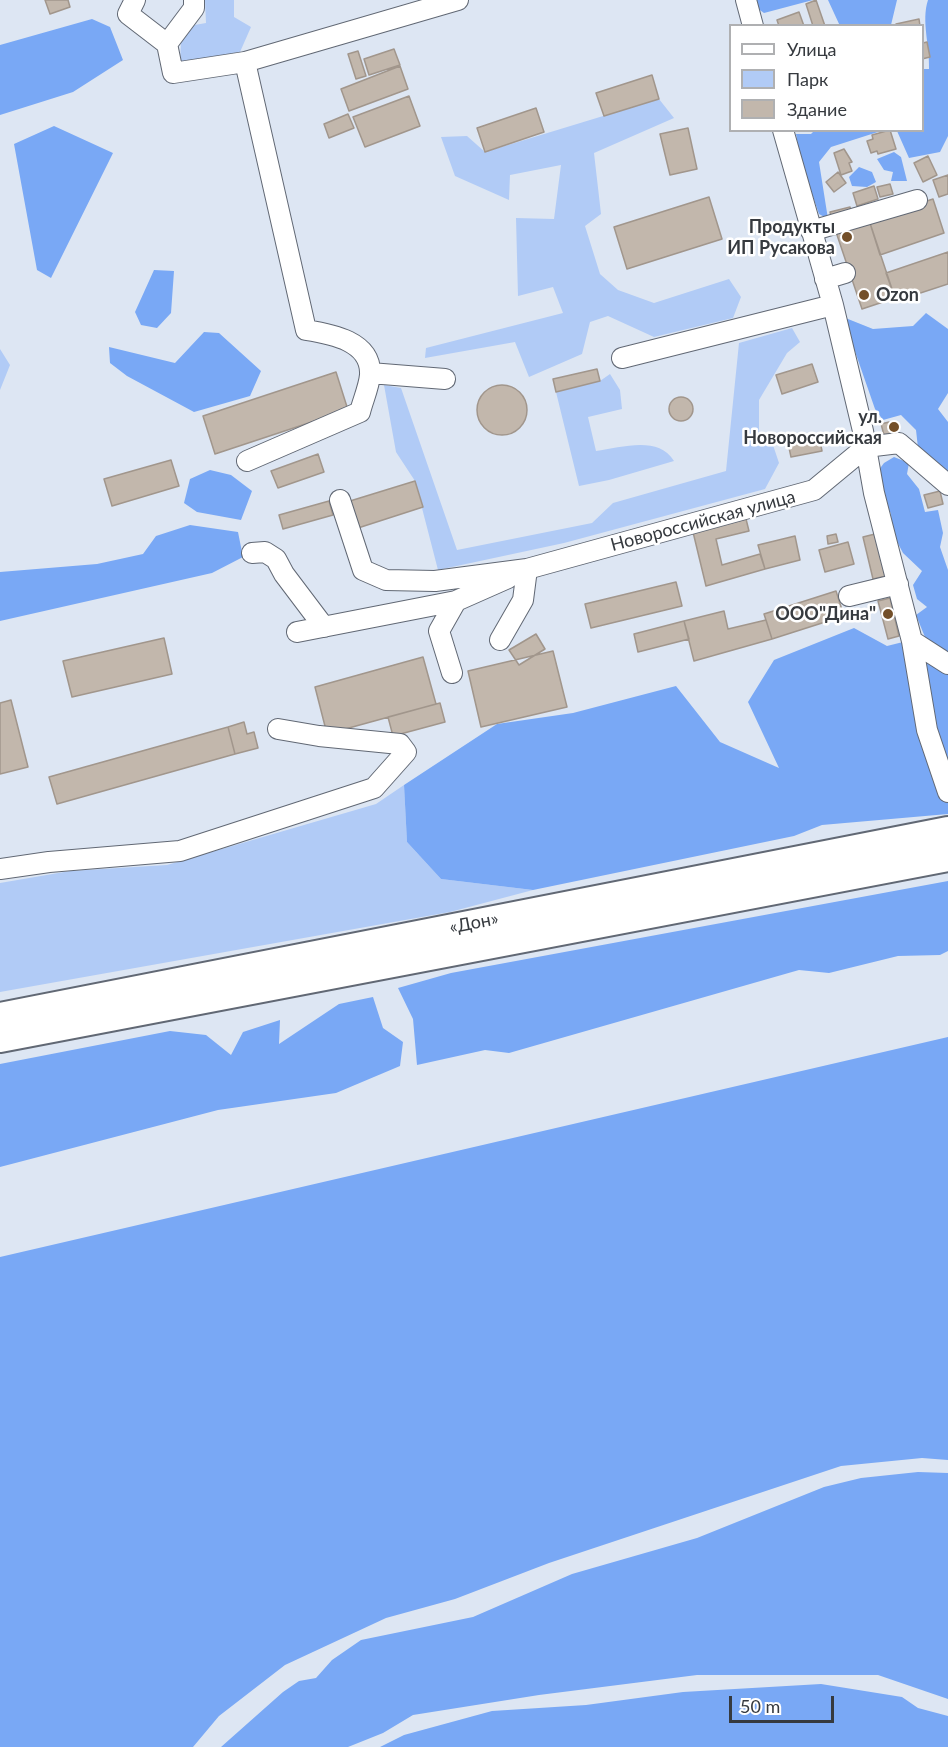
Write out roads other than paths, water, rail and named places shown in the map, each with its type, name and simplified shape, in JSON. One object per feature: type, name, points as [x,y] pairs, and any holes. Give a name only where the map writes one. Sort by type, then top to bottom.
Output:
[{"type":"highway","name":"«Дон»","points":[[0,1017],[948,831]]},
{"type":"highway","name":"«Дон»","points":[[0,1038],[948,857]]},
{"type":"street","points":[[135,0],[128,14],[167,44],[173,73],[245,62],[459,0]]},
{"type":"street","points":[[167,44],[194,8],[194,0]]},
{"type":"street","points":[[746,0],[752,24]]},
{"type":"street","points":[[245,62],[306,330],[339,336],[363,351],[370,373],[360,412],[247,461]]},
{"type":"street","points":[[784,132],[833,305],[912,641],[927,730],[948,792]]},
{"type":"street","points":[[811,231],[917,200]]},
{"type":"street","points":[[825,279],[844,273]]},
{"type":"street","points":[[622,358],[833,305]]},
{"type":"street","points":[[370,373],[445,379]]},
{"type":"street","points":[[866,447],[899,443],[948,485]]},
{"type":"street","name":"Новороссийская улица","points":[[527,569],[814,490],[866,447]]},
{"type":"street","points":[[340,500],[363,570],[386,580],[435,581],[527,569]]},
{"type":"street","points":[[252,553],[265,552],[276,559],[284,574],[324,627]]},
{"type":"street","points":[[297,632],[456,601],[527,569]]},
{"type":"street","points":[[500,640],[523,600],[527,569]]},
{"type":"street","points":[[849,596],[898,584]]},
{"type":"street","points":[[452,673],[439,631],[456,601]]},
{"type":"street","points":[[912,641],[948,664]]},
{"type":"street","points":[[0,869],[49,862],[180,851],[374,788],[406,752],[400,744],[319,736],[278,729]]},
{"type":"place","name":"Продукты ИП Русакова","points":[[847,237]]},
{"type":"place","name":"Ozon","points":[[864,295]]},
{"type":"place","name":"ул. Новороссийская","points":[[894,427]]},
{"type":"place","name":"ООО\"Дина\"","points":[[888,614]]}]
